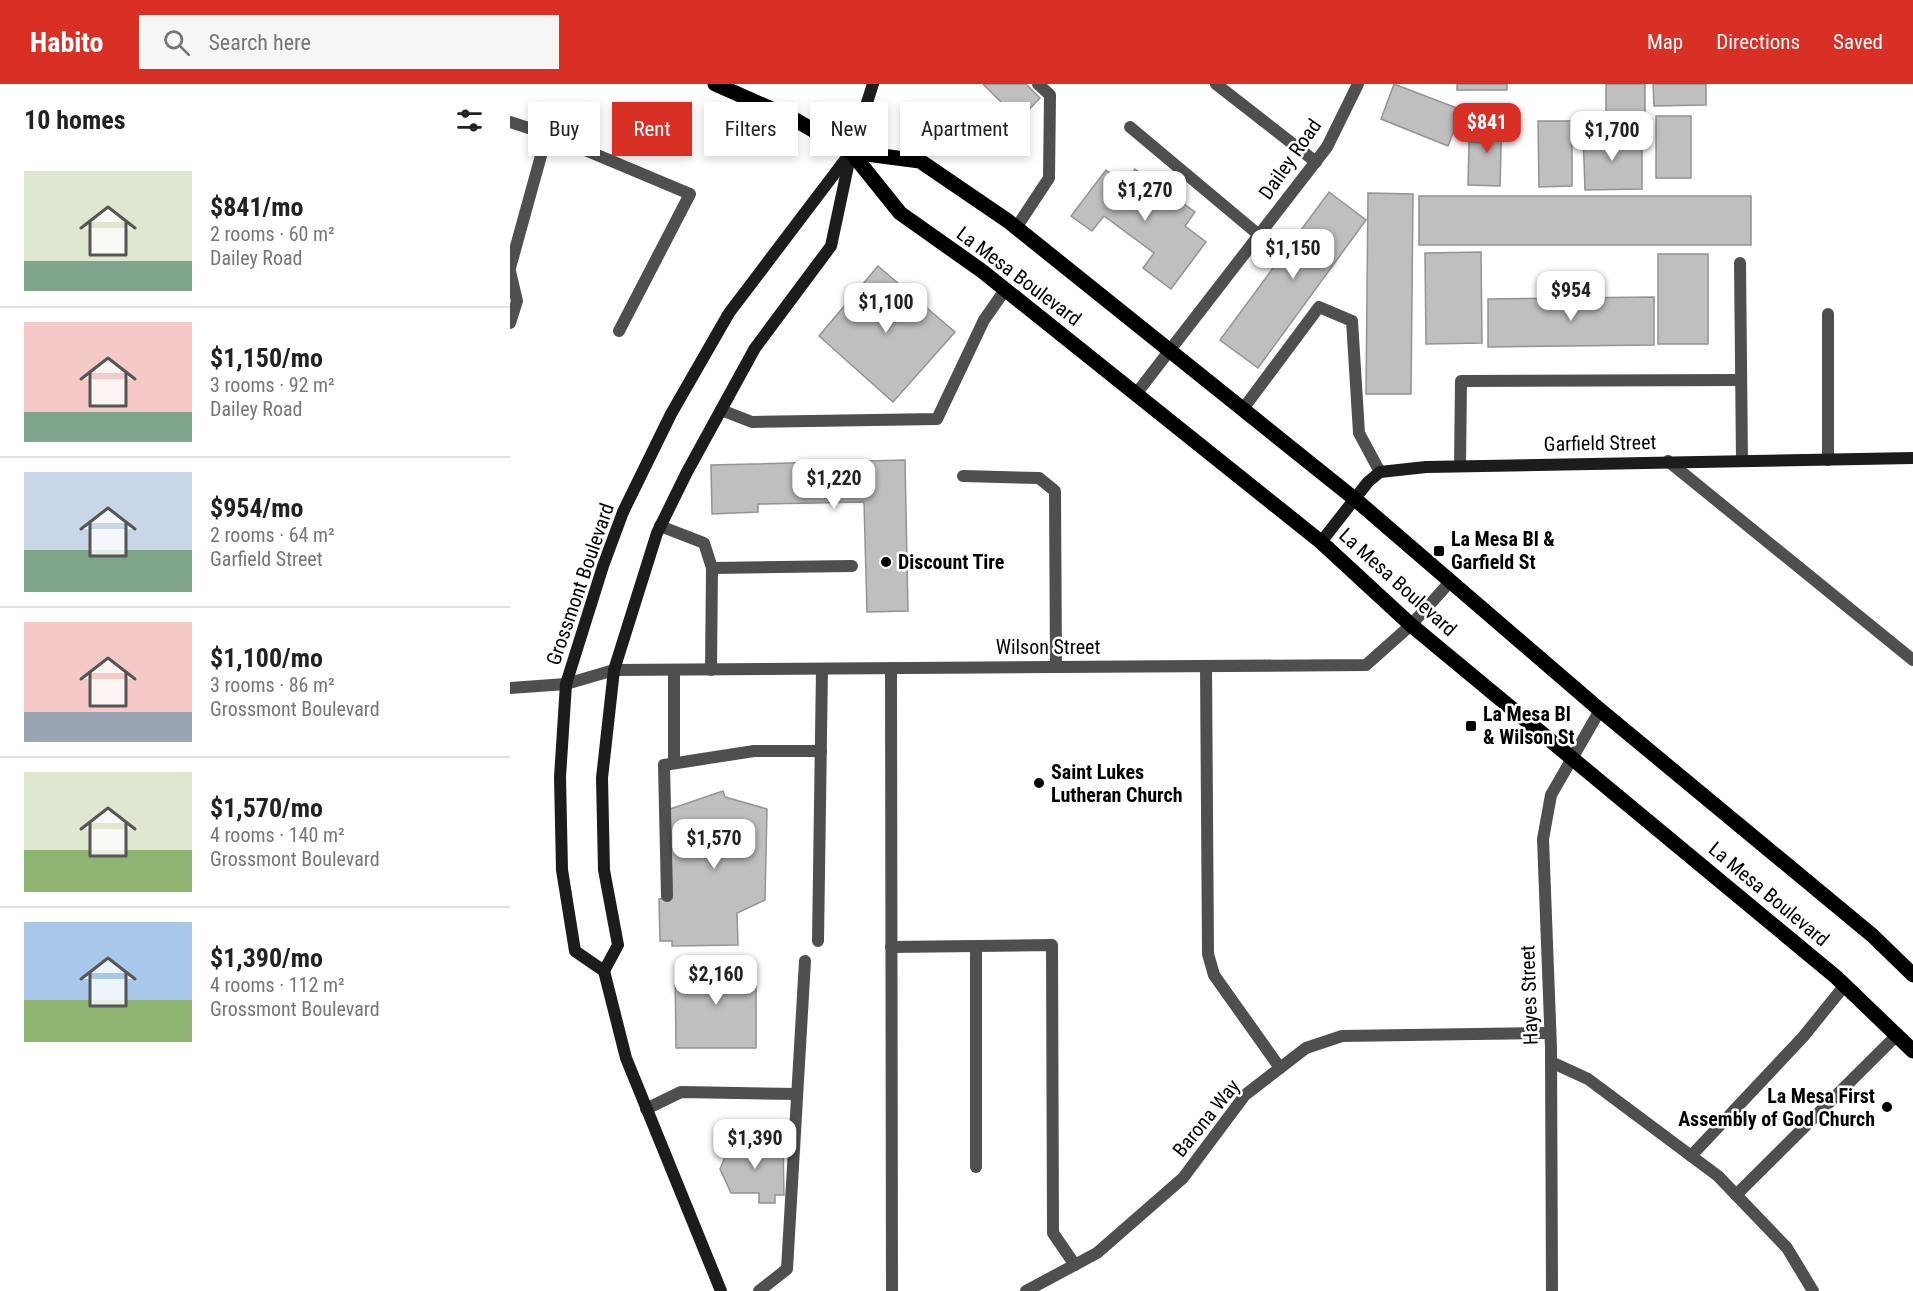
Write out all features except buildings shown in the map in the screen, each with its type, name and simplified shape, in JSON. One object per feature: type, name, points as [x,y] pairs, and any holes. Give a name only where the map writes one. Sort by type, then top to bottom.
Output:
[{"type":"main road","name":"La Mesa Boulevard","points":[[715,84],[810,128]]},
{"type":"main road","name":"Grossmont Boulevard","points":[[867,102],[873,84]]},
{"type":"main road","name":"Grossmont Boulevard","points":[[848,156],[729,313],[671,414],[623,513],[603,566],[566,684],[560,777],[562,870],[575,951],[604,971],[618,945],[604,870],[602,778],[614,670],[660,526],[755,348],[831,246],[850,156]]},
{"type":"main road","name":"La Mesa Boulevard","points":[[854,156],[900,213],[1005,290],[1321,542],[1412,625],[1845,985],[1913,1051]]},
{"type":"main road","name":"La Mesa Boulevard","points":[[882,156],[920,161],[1016,228],[1356,500],[1449,583],[1600,711],[1873,936],[1913,975]]},
{"type":"main road","name":"Garfield Street","points":[[1380,472],[1405,468],[1460,466],[1913,458]]},
{"type":"main road","points":[[1321,542],[1368,482],[1380,472]]},
{"type":"main road","points":[[604,971],[626,1058],[721,1291]]},
{"type":"street","points":[[1016,228],[1049,178],[1050,95],[1038,84]]},
{"type":"street","points":[[1216,84],[1316,162]]},
{"type":"street","name":"Dailey Road","points":[[1136,394],[1328,147],[1358,84]]},
{"type":"street","points":[[510,122],[528,128]]},
{"type":"street","points":[[1130,127],[1259,235]]},
{"type":"street","points":[[510,323],[517,301],[510,270],[541,156]]},
{"type":"street","points":[[599,156],[690,194],[619,331]]},
{"type":"street","points":[[1740,263],[1742,460]]},
{"type":"street","points":[[721,410],[752,422],[936,419],[984,320],[1005,290]]},
{"type":"street","points":[[1243,409],[1319,307],[1352,321],[1359,433],[1380,472]]},
{"type":"street","points":[[1828,314],[1828,460]]},
{"type":"street","points":[[1460,466],[1461,381],[1740,380]]},
{"type":"street","points":[[1668,461],[1913,660]]},
{"type":"street","points":[[963,476],[1039,478],[1055,491],[1056,667]]},
{"type":"street","points":[[660,526],[704,543],[712,568],[711,669]]},
{"type":"street","points":[[712,568],[852,566]]},
{"type":"street","name":"Wilson Street","points":[[510,688],[566,684],[614,670],[1366,665],[1412,625],[1449,583]]},
{"type":"street","points":[[1206,666],[1208,954],[1214,975],[1280,1068]]},
{"type":"street","points":[[891,668],[892,1291]]},
{"type":"street","points":[[818,940],[822,669]]},
{"type":"street","points":[[674,670],[674,763]]},
{"type":"street","name":"Hayes Street","points":[[1552,1291],[1551,1062],[1543,839],[1551,795],[1600,711]]},
{"type":"street","points":[[667,896],[664,765],[754,751],[821,752]]},
{"type":"street","points":[[891,947],[1052,945],[1053,1233],[1075,1265]]},
{"type":"street","points":[[976,946],[976,1167]]},
{"type":"street","points":[[759,1291],[787,1269],[805,961]]},
{"type":"street","points":[[1691,1156],[1803,1037],[1845,985]]},
{"type":"street","name":"Barona Way","points":[[1026,1291],[1097,1252],[1183,1178],[1245,1095],[1306,1048],[1342,1036],[1549,1033]]},
{"type":"street","points":[[1736,1195],[1897,1035]]},
{"type":"street","points":[[1551,1062],[1588,1079],[1718,1176],[1786,1248],[1813,1291]]},
{"type":"street","points":[[646,1108],[681,1092],[797,1094]]},
{"type":"place","name":"La Mesa Bl & Garfield St","points":[[1439,551]]},
{"type":"place","name":"Discount Tire","points":[[886,562]]},
{"type":"place","name":"La Mesa Bl & Wilson St","points":[[1471,726]]},
{"type":"place","name":"Saint Lukes Lutheran Church","points":[[1039,783]]},
{"type":"place","name":"La Mesa First Assembly of God Church","points":[[1887,1107]]}]
